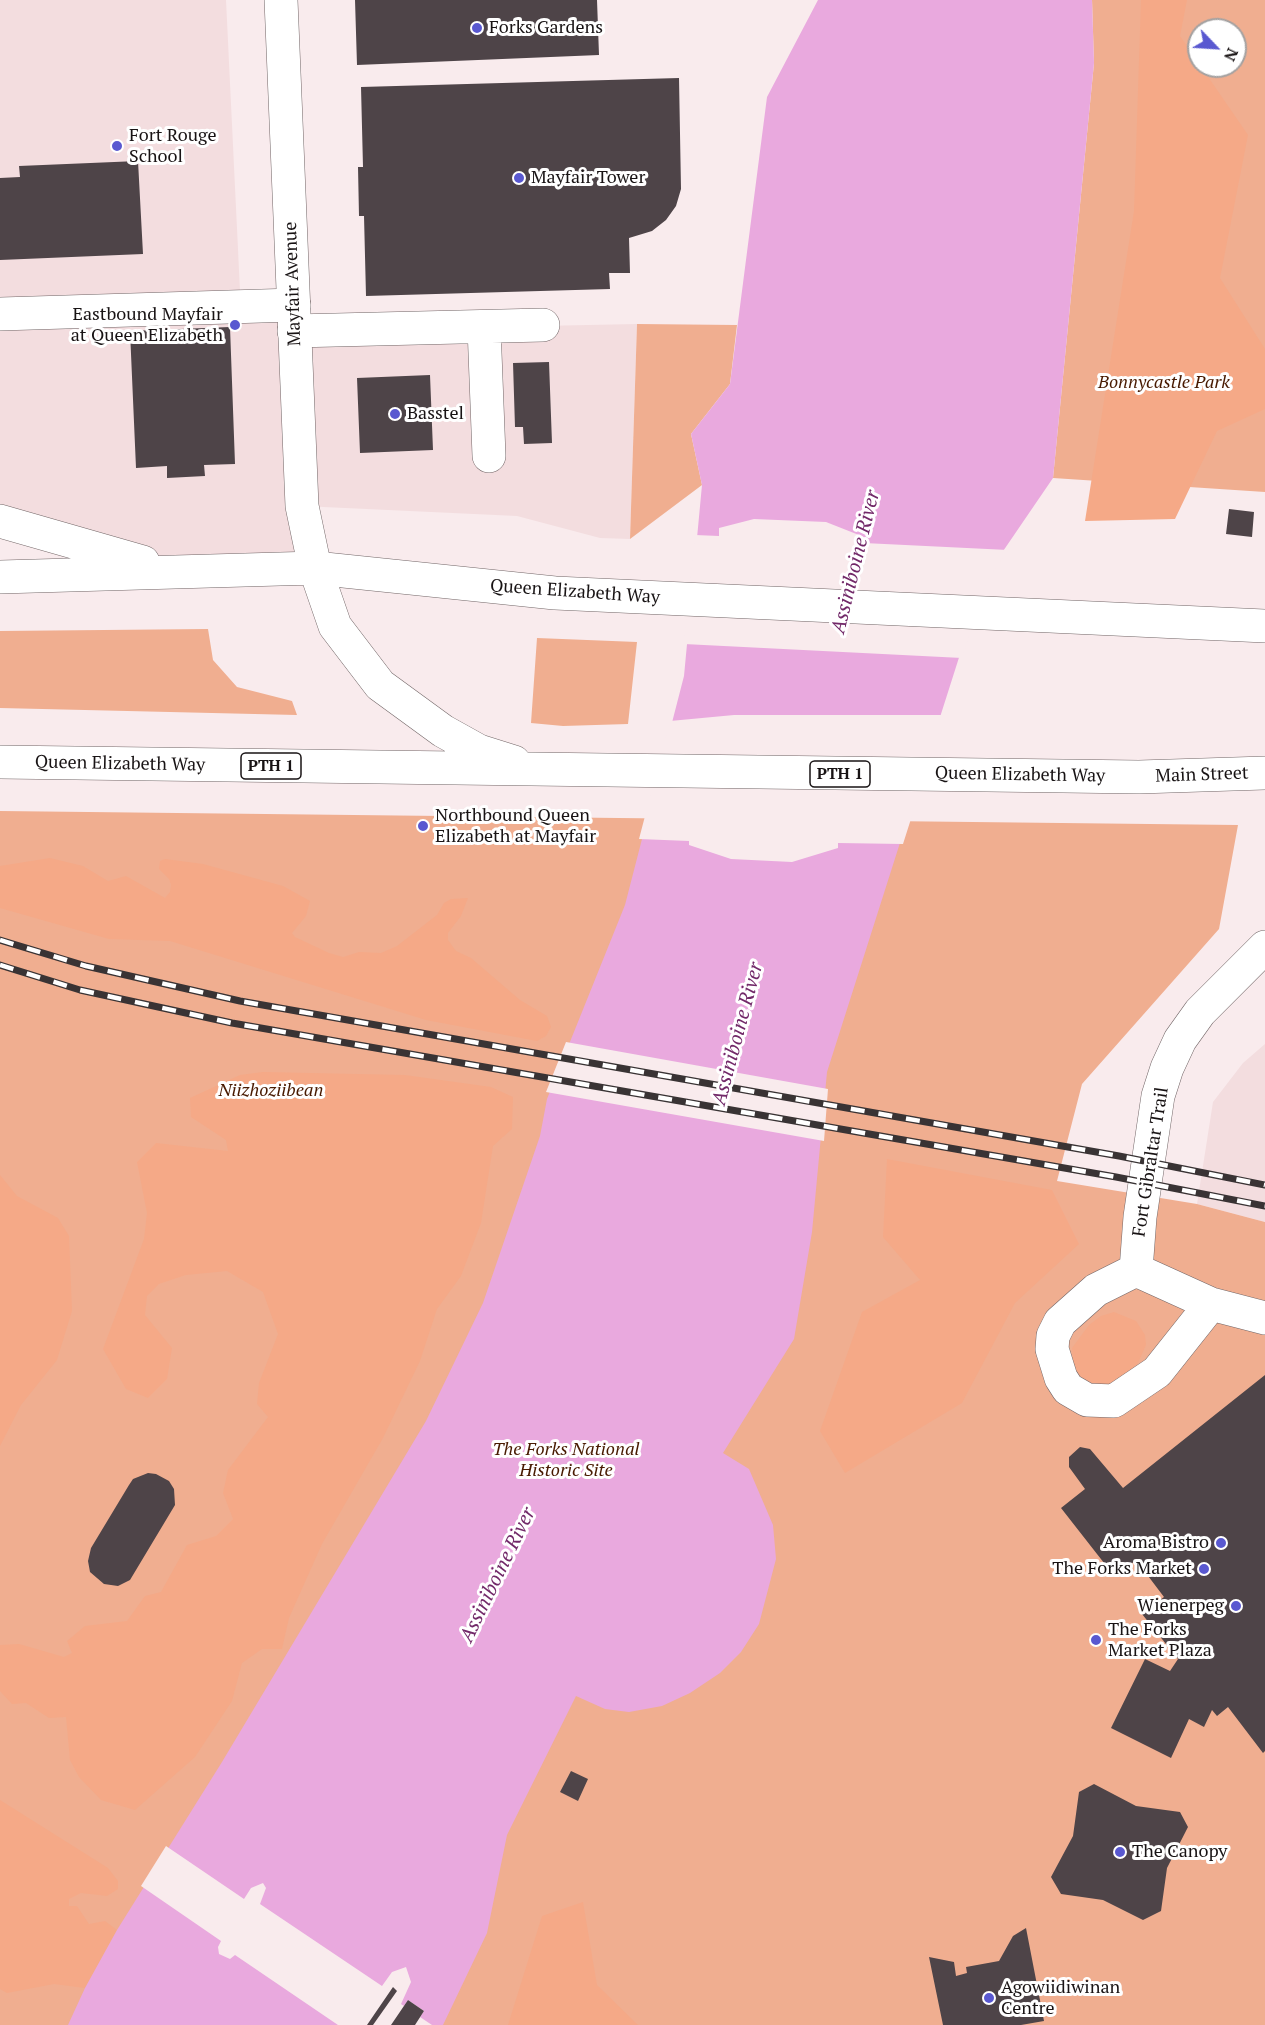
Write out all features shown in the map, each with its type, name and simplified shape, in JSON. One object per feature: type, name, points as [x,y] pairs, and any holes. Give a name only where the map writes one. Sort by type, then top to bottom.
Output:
[{"type":"main road","name":"Mayfair Avenue","points":[[281,0],[302,506],[315,568],[335,626],[380,685],[443,731],[479,751],[541,771]]},
{"type":"main road","points":[[0,314],[294,318],[484,327],[543,326]]},
{"type":"main road","points":[[484,327],[489,456]]},
{"type":"main road","points":[[0,520],[174,571]]},
{"type":"main road","name":"Queen Elizabeth Way","points":[[0,577],[315,568],[555,593],[1265,626]]},
{"type":"main road","name":"Queen Elizabeth Way","points":[[0,762],[541,771],[1139,777]]},
{"type":"main road","name":"Main Street","points":[[1139,777],[1265,773]]},
{"type":"main road","name":"Fort Gibraltar Trail","points":[[1136,1270],[1140,1217],[1158,1096],[1167,1068],[1180,1040],[1200,1012],[1265,947]]},
{"type":"main road","points":[[1211,1304],[1156,1372],[1114,1401],[1087,1400],[1068,1389],[1061,1378],[1052,1349],[1053,1336],[1060,1322],[1096,1290],[1136,1270],[1211,1304],[1265,1318]]},
{"type":"shaded area","name":"Fort Rouge School","points":[[0,0],[226,0],[240,291],[0,300]]},
{"type":"shaded area","points":[[294,305],[294,331],[637,324],[630,539],[600,538],[517,516],[302,506],[315,568],[174,571],[0,521],[0,314]]},
{"type":"shaded area","points":[[1265,1044],[1265,1222],[1197,1204],[1213,1102],[1243,1063]]},
{"type":"green space","name":"Bonnycastle Park","points":[[1092,0],[1265,0],[1265,492],[1053,478],[1094,63]]},
{"type":"green space","points":[[1141,0],[1187,0],[1180,36],[1187,46],[1187,78],[1209,78],[1248,135],[1220,278],[1265,349],[1265,409],[1217,431],[1175,519],[1085,521],[1134,211]]},
{"type":"green space","points":[[637,324],[737,325],[730,384],[691,434],[702,485],[630,539]]},
{"type":"green space","points":[[208,629],[213,660],[237,687],[292,701],[297,715],[0,708],[0,631]]},
{"type":"green space","points":[[537,638],[637,642],[628,724],[563,726],[531,723]]},
{"type":"green space","name":"The Forks National Historic Site","points":[[0,811],[1238,825],[1219,929],[1082,1084],[1057,1181],[1197,1204],[1265,1222],[1265,2025],[0,2025]]},
{"type":"green space","points":[[50,858],[83,866],[108,881],[126,876],[165,898],[170,892],[171,885],[169,879],[159,869],[160,861],[165,859],[203,864],[283,886],[310,901],[306,916],[292,933],[295,937],[343,957],[359,952],[381,953],[397,946],[437,915],[444,903],[451,899],[468,898],[461,916],[448,933],[448,940],[456,951],[471,958],[520,1000],[547,1016],[551,1027],[546,1036],[537,1041],[426,1020],[170,941],[109,939],[0,908],[0,866]]},
{"type":"green space","name":"Niizhoziibean","points":[[263,1072],[405,1075],[491,1087],[513,1097],[512,1129],[493,1146],[481,1223],[461,1276],[437,1309],[420,1361],[383,1438],[322,1544],[289,1618],[282,1649],[262,1649],[242,1663],[232,1701],[195,1757],[135,1810],[101,1800],[79,1777],[70,1760],[66,1717],[49,1718],[26,1703],[12,1704],[0,1691],[0,1645],[19,1644],[64,1657],[72,1653],[67,1641],[85,1626],[127,1621],[145,1596],[161,1592],[187,1545],[216,1536],[233,1519],[223,1493],[228,1470],[268,1417],[257,1404],[259,1383],[278,1334],[263,1292],[227,1271],[186,1275],[159,1284],[147,1296],[145,1315],[172,1348],[167,1379],[148,1398],[126,1389],[103,1349],[144,1239],[147,1213],[137,1162],[156,1143],[228,1151],[226,1140],[191,1117],[190,1098],[240,1075]]},
{"type":"green space","points":[[887,1159],[1052,1190],[1079,1244],[1015,1303],[962,1403],[845,1473],[820,1431],[862,1312],[920,1280],[883,1237]]},
{"type":"green space","points":[[0,1175],[17,1196],[58,1218],[69,1236],[72,1311],[57,1360],[21,1405],[0,1446]]},
{"type":"green space","points":[[1114,1312],[1136,1321],[1145,1335],[1146,1345],[1138,1363],[1121,1379],[1108,1385],[1093,1384],[1084,1380],[1074,1369],[1072,1348],[1089,1325],[1101,1316]]},
{"type":"green space","points":[[0,1800],[108,1868],[118,1881],[118,1889],[107,1896],[81,1893],[69,1899],[69,1906],[77,1906],[89,1924],[105,1921],[117,1930],[85,1988],[54,1984],[7,1993],[0,1989]]},
{"type":"green space","points":[[583,1902],[597,1985],[638,2025],[508,2025],[542,1916]]},
{"type":"water","name":"Assiniboine River","points":[[818,0],[1092,0],[1094,63],[1053,478],[984,579],[827,1072],[812,1232],[794,1339],[723,1453],[749,1469],[773,1525],[776,1559],[759,1624],[741,1652],[720,1673],[690,1693],[662,1706],[629,1712],[605,1709],[576,1696],[507,1835],[487,1933],[443,2025],[68,2025],[85,1988],[117,1930],[222,1762],[426,1421],[483,1303],[540,1136],[547,1099],[625,905],[684,676],[702,485],[691,434],[730,384],[767,97]]},
{"type":"pier","points":[[754,519],[826,522],[864,537],[864,543],[1008,550],[987,580],[962,658],[684,644],[695,535],[719,536],[719,528]]},
{"type":"pier","points":[[734,715],[944,715],[903,844],[838,843],[838,848],[792,862],[731,859],[689,845],[689,841],[639,839],[670,721]]},
{"type":"pier","points":[[566,1042],[828,1089],[824,1141],[546,1092]]},
{"type":"pier","points":[[166,1846],[244,1899],[251,1888],[263,1883],[266,1888],[260,1904],[382,1986],[392,1972],[406,1967],[411,1982],[401,2004],[404,2006],[408,2000],[424,2011],[420,2017],[432,2025],[338,2025],[235,1955],[230,1959],[219,1954],[218,1947],[221,1941],[141,1886]]},
{"type":"building","name":"Forks Gardens","points":[[355,0],[597,0],[599,55],[357,65]]},
{"type":"building","name":"Mayfair Tower","points":[[679,78],[681,189],[676,206],[666,220],[652,231],[629,238],[630,273],[609,273],[610,289],[366,296],[364,216],[359,216],[358,167],[363,167],[361,87]]},
{"type":"building","points":[[138,161],[143,254],[0,260],[0,178],[20,177],[19,166]]},
{"type":"building","points":[[230,327],[235,464],[204,465],[205,476],[167,478],[167,466],[136,468],[130,331]]},
{"type":"building","points":[[549,362],[552,443],[524,444],[523,427],[515,427],[513,363]]},
{"type":"building","name":"Basstel","points":[[430,375],[433,450],[360,453],[357,378]]},
{"type":"building","points":[[1229,509],[1254,512],[1252,537],[1226,534]]},
{"type":"building","name":"The Forks Market","points":[[1265,1375],[1265,1751],[1263,1753],[1228,1707],[1217,1716],[1212,1710],[1204,1727],[1189,1719],[1171,1758],[1111,1728],[1145,1659],[1170,1671],[1178,1659],[1142,1614],[1164,1597],[1136,1560],[1115,1577],[1061,1508],[1085,1489],[1069,1467],[1069,1457],[1080,1447],[1090,1449],[1123,1488]]},
{"type":"building","points":[[148,1473],[156,1474],[169,1481],[174,1489],[175,1505],[130,1580],[118,1586],[104,1584],[90,1572],[88,1561],[91,1548],[133,1479]]},
{"type":"building","points":[[571,1771],[588,1779],[578,1801],[560,1792]]},
{"type":"building","name":"The Canopy","points":[[1094,1784],[1136,1806],[1180,1812],[1188,1827],[1167,1868],[1161,1911],[1143,1920],[1103,1900],[1061,1894],[1051,1877],[1073,1836],[1079,1792]]},
{"type":"building","name":"Agowiidiwinan Centre","points":[[1026,1928],[1044,2021],[1021,2025],[943,2025],[929,1957],[954,1962],[956,1976],[967,1973],[966,1967],[999,1961],[1013,1936]]},
{"type":"building","points":[[393,1987],[397,1991],[373,2025],[367,2025]]},
{"type":"building","points":[[408,2000],[424,2011],[415,2025],[391,2025]]},
{"type":"railway","points":[[0,940],[86,966],[240,1001],[1119,1156],[1265,1185]]},
{"type":"railway","points":[[0,965],[80,990],[232,1023],[1116,1177],[1265,1206]]},
{"type":"place","name":"Forks Gardens","points":[[477,28]]},
{"type":"place","name":"Fort Rouge School","points":[[117,146]]},
{"type":"place","name":"Mayfair Tower","points":[[519,178]]},
{"type":"place","name":"Eastbound Mayfair at Queen Elizabeth","points":[[235,325]]},
{"type":"place","name":"Basstel","points":[[395,414]]},
{"type":"place","name":"Northbound Queen Elizabeth at Mayfair","points":[[423,826]]},
{"type":"place","name":"Aroma Bistro","points":[[1221,1543]]},
{"type":"place","name":"The Forks Market","points":[[1204,1569]]},
{"type":"place","name":"Wienerpeg","points":[[1236,1606]]},
{"type":"place","name":"The Forks Market Plaza","points":[[1096,1640]]},
{"type":"place","name":"The Canopy","points":[[1120,1852]]},
{"type":"place","name":"Agowiidiwinan Centre","points":[[989,1998]]}]
